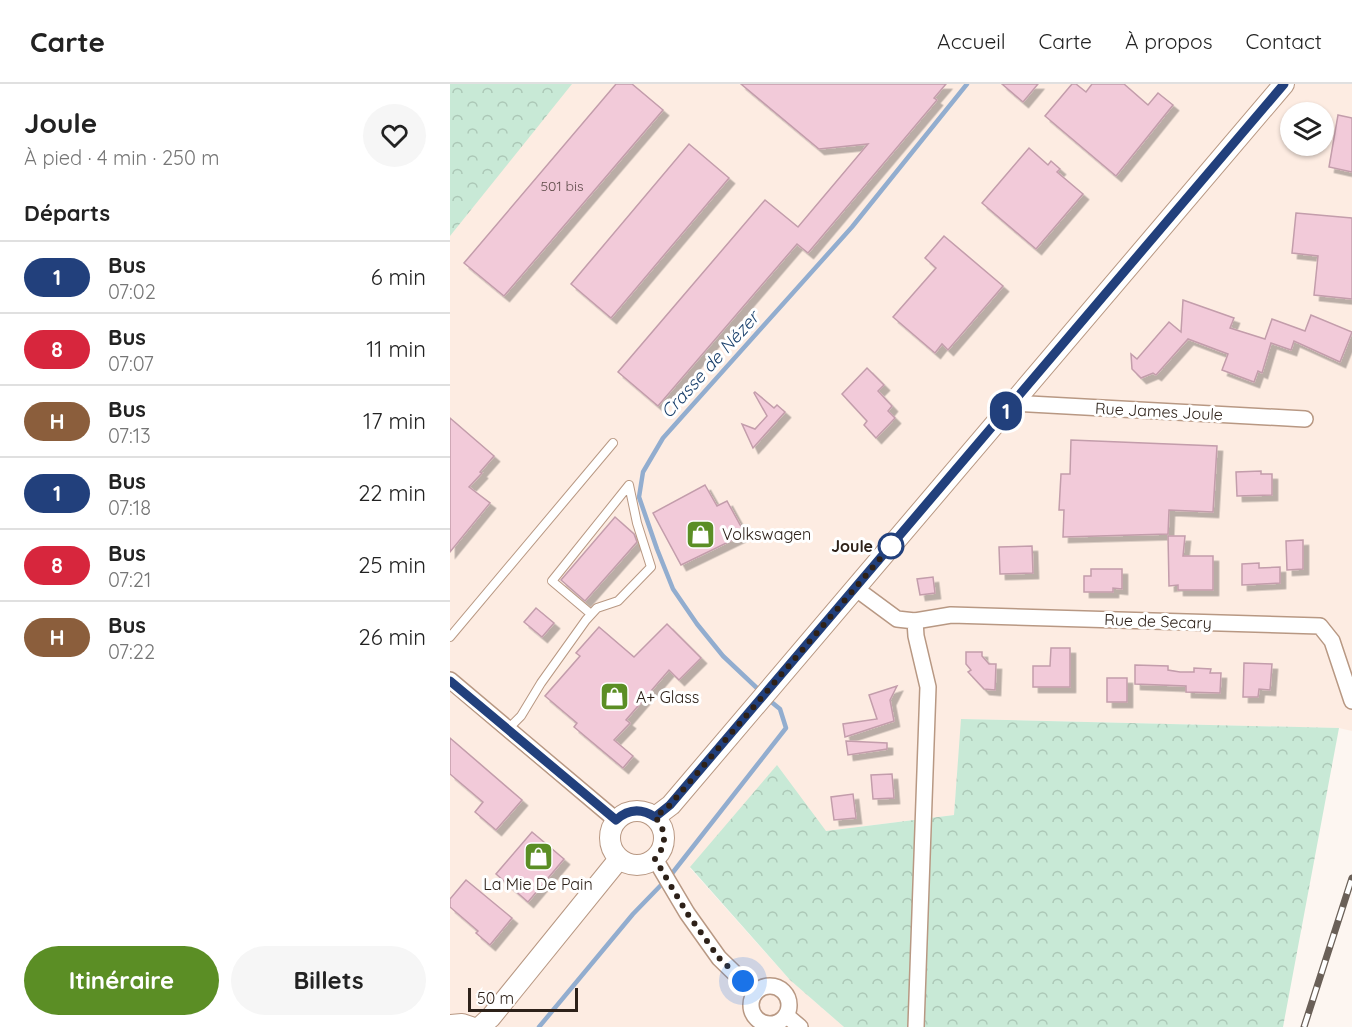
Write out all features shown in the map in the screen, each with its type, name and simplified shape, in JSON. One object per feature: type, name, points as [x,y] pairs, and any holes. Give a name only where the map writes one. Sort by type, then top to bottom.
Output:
[{"type":"street","points":[[655,817],[670,805],[1284,84]]},
{"type":"street","name":"Rue James Joule","points":[[1012,403],[1305,418]]},
{"type":"street","name":"Rue de Secary","points":[[855,588],[897,619],[915,621],[951,615],[1320,626],[1332,641],[1352,701]]},
{"type":"street","points":[[915,621],[916,636],[928,687],[916,1027]]},
{"type":"street","points":[[450,681],[616,820]]},
{"type":"street","points":[[663,873],[661,852],[664,833],[661,824],[655,817],[639,810],[622,814],[616,820],[609,836],[613,852],[619,859],[633,865],[648,863],[663,873],[719,958],[755,993]]},
{"type":"street","points":[[480,1027],[491,1017],[619,859]]},
{"type":"street","points":[[773,986],[784,992],[790,1003],[787,1016],[778,1023],[761,1022],[756,1019],[751,1009],[752,997],[760,988],[773,986]]},
{"type":"street","points":[[787,1016],[801,1027]]},
{"type":"street","points":[[450,1025],[462,1023],[471,1027]]},
{"type":"lane","points":[[450,637],[612,443]]},
{"type":"lane","points":[[508,729],[521,716],[541,683],[591,614],[597,608],[618,601],[651,567],[637,523],[629,485],[552,581],[591,614]]},
{"type":"shaded area","points":[[450,84],[1352,84],[1352,731],[1339,728],[962,719],[954,815],[826,831],[690,868],[790,980],[844,1027],[450,1027]]},
{"type":"green space","points":[[450,84],[572,84],[450,236]]},
{"type":"green space","points":[[961,719],[1339,728],[1283,1027],[844,1027],[790,980],[690,867],[777,765],[826,831],[954,815]]},
{"type":"building","points":[[616,84],[632,84],[663,110],[504,296],[464,263]]},
{"type":"building","points":[[741,84],[946,84],[934,98],[937,100],[808,253],[797,244],[658,406],[618,372],[765,200],[798,227],[868,144],[819,149]]},
{"type":"building","points":[[1002,84],[1038,84],[1023,102]]},
{"type":"building","points":[[1072,84],[1076,84],[1086,92],[1092,84],[1124,84],[1148,105],[1158,93],[1173,105],[1116,176],[1045,116]]},
{"type":"building","points":[[1338,115],[1352,118],[1352,172],[1329,167],[1331,156],[1334,156]]},
{"type":"building","points":[[689,144],[729,178],[611,318],[571,284]]},
{"type":"building","points":[[1029,148],[1048,165],[1051,161],[1060,169],[1057,172],[1083,194],[1036,249],[982,203]]},
{"type":"building","points":[[1296,213],[1352,218],[1352,299],[1314,295],[1318,256],[1292,253]]},
{"type":"building","points":[[944,236],[1003,286],[948,350],[942,344],[935,353],[893,317],[936,268],[925,258]]},
{"type":"building","points":[[1183,300],[1234,318],[1230,328],[1265,339],[1272,319],[1305,331],[1311,315],[1352,332],[1340,362],[1294,341],[1291,350],[1271,343],[1262,373],[1258,371],[1254,382],[1222,370],[1228,354],[1188,339],[1156,375],[1153,373],[1141,378],[1132,369],[1131,354],[1137,359],[1169,322],[1181,332]]},
{"type":"building","points":[[867,368],[884,385],[878,391],[892,406],[888,411],[895,418],[876,438],[864,425],[867,421],[842,394]]},
{"type":"building","points":[[755,392],[774,408],[777,405],[785,412],[753,448],[742,424],[755,429],[767,416]]},
{"type":"building","points":[[450,418],[494,456],[469,487],[490,503],[450,552]]},
{"type":"building","points":[[1071,440],[1217,446],[1213,512],[1169,510],[1168,534],[1063,537],[1064,510],[1059,510],[1061,474],[1070,474]]},
{"type":"building","points":[[1261,471],[1261,474],[1272,474],[1272,495],[1237,496],[1236,472]]},
{"type":"building","points":[[705,485],[717,506],[727,501],[745,534],[681,565],[653,513]]},
{"type":"building","points":[[615,517],[634,534],[637,542],[585,601],[561,580]]},
{"type":"building","points":[[1168,536],[1185,536],[1183,556],[1213,556],[1213,590],[1178,590],[1178,585],[1169,586]]},
{"type":"building","points":[[1303,540],[1303,569],[1287,570],[1286,541]]},
{"type":"building","points":[[1032,546],[1033,573],[1000,574],[999,547]]},
{"type":"building","points":[[1259,563],[1259,568],[1280,567],[1280,583],[1242,585],[1242,564]]},
{"type":"building","points":[[1091,569],[1122,569],[1122,589],[1113,588],[1113,592],[1084,592],[1084,576],[1091,576]]},
{"type":"building","points":[[933,577],[935,593],[920,595],[917,579]]},
{"type":"building","points":[[536,608],[554,623],[542,637],[524,622]]},
{"type":"building","points":[[667,624],[701,658],[679,680],[669,670],[626,720],[630,723],[614,740],[633,756],[623,768],[574,727],[577,723],[545,696],[580,656],[576,653],[599,627],[634,657]]},
{"type":"building","points":[[1051,648],[1070,648],[1070,687],[1033,687],[1033,666],[1050,666]]},
{"type":"building","points":[[966,652],[982,652],[982,656],[989,664],[996,664],[995,690],[984,689],[968,672],[971,670],[966,664]]},
{"type":"building","points":[[1244,663],[1272,664],[1270,690],[1259,689],[1258,697],[1243,697]]},
{"type":"building","points":[[1135,665],[1168,666],[1168,670],[1180,672],[1194,672],[1194,668],[1211,669],[1210,673],[1221,673],[1220,693],[1186,692],[1186,686],[1135,684]]},
{"type":"building","points":[[1107,678],[1127,678],[1127,702],[1107,702]]},
{"type":"building","points":[[897,686],[890,700],[894,721],[845,737],[843,724],[877,719],[869,695]]},
{"type":"building","points":[[450,738],[522,800],[496,830],[475,812],[483,802],[450,774]]},
{"type":"building","points":[[846,741],[887,743],[887,749],[848,755]]},
{"type":"building","points":[[892,774],[894,798],[873,799],[871,775]]},
{"type":"building","points":[[853,794],[856,818],[834,820],[831,797]]},
{"type":"building","points":[[532,832],[564,859],[528,902],[496,874]]},
{"type":"building","points":[[466,880],[512,918],[490,945],[476,933],[478,931],[450,907],[450,899]]},
{"type":"waterway","name":"Crasse de Nézer","points":[[759,690],[723,656],[673,589],[639,497],[643,472],[663,438],[852,227],[967,84]]},
{"type":"waterway","name":"Crasse de Nézer","points":[[670,876],[786,728],[780,709],[769,700]]},
{"type":"waterway","name":"Crasse de Nézer","points":[[539,1027],[633,914],[664,882]]},
{"type":"railway","points":[[1304,1027],[1352,878]]},
{"type":"bus line","name":"1","points":[[450,681],[616,820],[622,814],[639,810],[655,817],[670,805],[1284,84]]},
{"type":"place","name":"Volkswagen","points":[[701,534]]},
{"type":"place","name":"Joule","points":[[891,546]]},
{"type":"place","name":"A+ Glass","points":[[615,697]]},
{"type":"place","name":"La Mie De Pain","points":[[538,856]]},
{"type":"route","points":[[743,981],[719,958],[663,874],[655,859],[661,852],[664,833],[655,817],[670,805],[891,546]]}]
